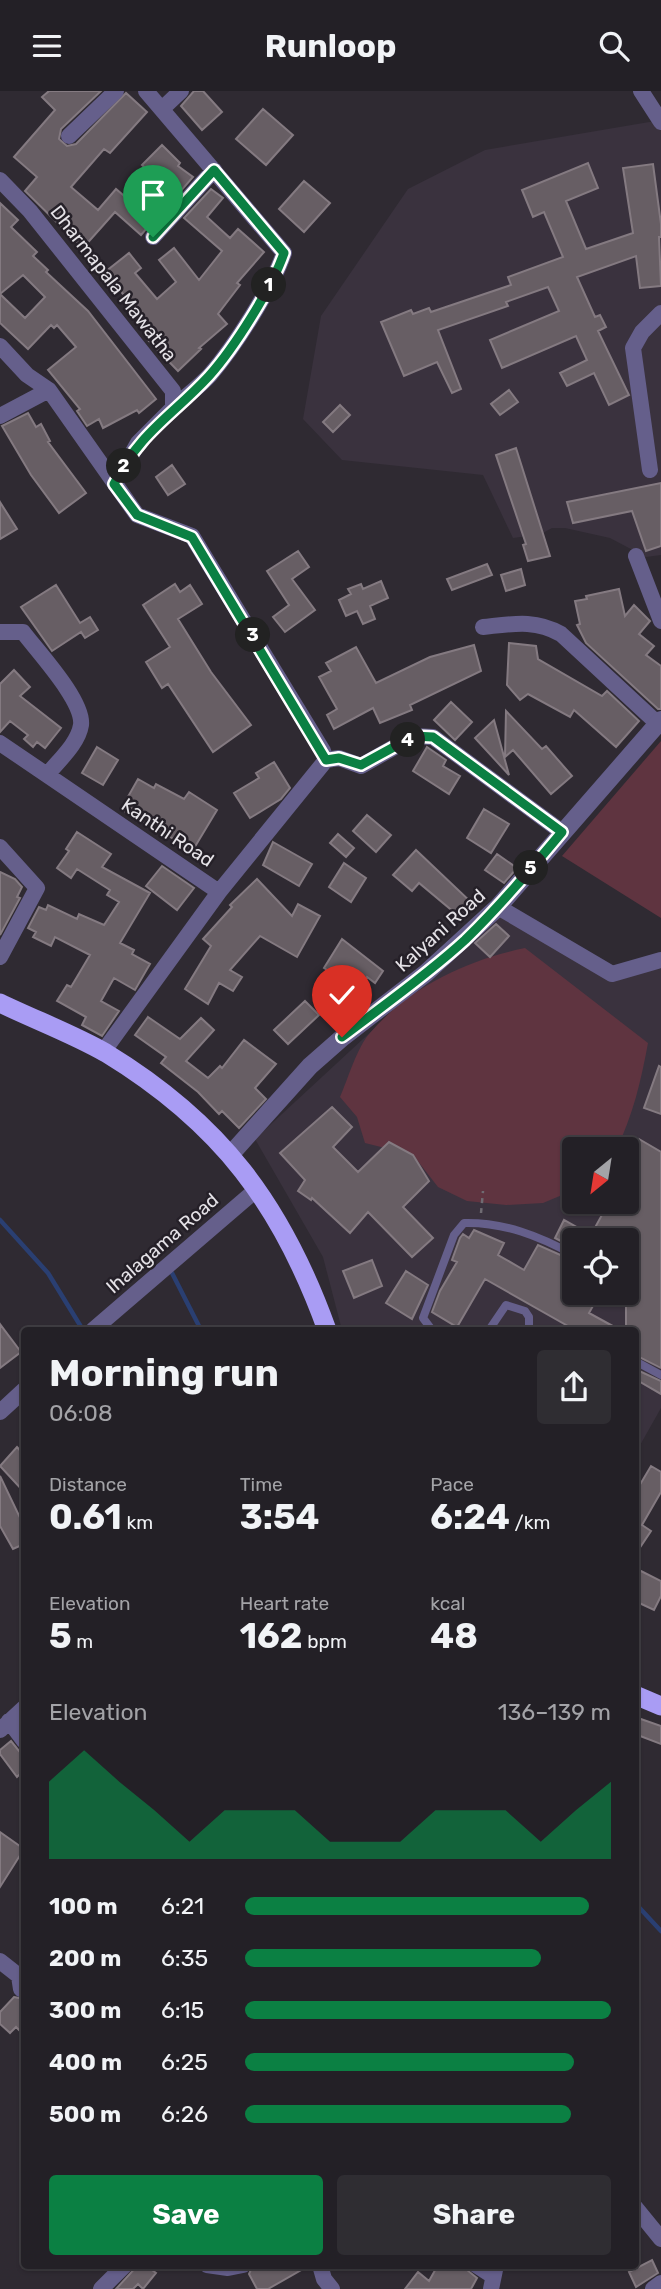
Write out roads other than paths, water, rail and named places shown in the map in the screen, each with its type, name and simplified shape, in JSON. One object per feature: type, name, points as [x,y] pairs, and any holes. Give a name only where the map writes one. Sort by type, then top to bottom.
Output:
[{"type":"highway","points":[[0,1004],[103,1052],[149,1081],[230,1154],[257,1188],[301,1263],[326,1327]]},
{"type":"highway","points":[[639,1697],[661,1706]]},
{"type":"street","points":[[69,136],[116,91]]},
{"type":"street","points":[[114,484],[138,443],[217,365],[253,311],[284,253],[146,91]]},
{"type":"street","points":[[162,109],[181,91]]},
{"type":"street","points":[[641,91],[661,122]]},
{"type":"street","points":[[153,237],[214,170]]},
{"type":"street","name":"Dharmapala Mawatha","points":[[0,180],[30,211],[173,391],[173,408]]},
{"type":"street","points":[[650,470],[633,348],[642,332],[661,313]]},
{"type":"street","points":[[0,347],[27,375],[49,390],[137,515],[192,537],[326,760]]},
{"type":"street","points":[[0,417],[49,390]]},
{"type":"street","points":[[636,556],[661,621]]},
{"type":"street","points":[[483,627],[523,622],[544,624],[561,634],[659,722]]},
{"type":"street","points":[[0,632],[23,632],[79,707],[81,725],[74,741],[47,775]]},
{"type":"street","name":"Kalyani Road","points":[[230,1154],[310,1066],[342,1037],[426,973],[498,907],[659,722]]},
{"type":"street","points":[[219,893],[326,760],[339,758],[361,765],[414,736],[433,737],[562,832]]},
{"type":"street","name":"Kanthi Road","points":[[0,743],[219,893],[103,1052]]},
{"type":"street","points":[[0,847],[37,888],[0,957]]},
{"type":"street","points":[[498,907],[612,974],[661,960]]},
{"type":"street","name":"Ihalagama Road","points":[[96,1327],[257,1188]]},
{"type":"street","points":[[0,1412],[21,1393]]},
{"type":"street","points":[[21,1712],[4,1726],[21,1739]]},
{"type":"street","points":[[0,1961],[19,1976],[21,1985]]},
{"type":"street","points":[[639,2212],[661,2239]]},
{"type":"street","points":[[101,2289],[121,2269]]},
{"type":"street","points":[[321,2269],[324,2279],[332,2289]]},
{"type":"street","points":[[653,2289],[661,2283]]},
{"type":"lane","points":[[430,1327],[423,1318],[454,1235],[464,1223],[480,1223],[537,1235],[562,1249]]},
{"type":"lane","points":[[491,1327],[506,1305],[525,1311],[529,1317],[530,1327]]},
{"type":"lane","points":[[639,1363],[661,1375]]},
{"type":"waterway","points":[[0,1220],[48,1273],[81,1327]]},
{"type":"waterway","points":[[172,1273],[199,1327]]},
{"type":"waterway","points":[[639,1907],[661,1931]]}]
